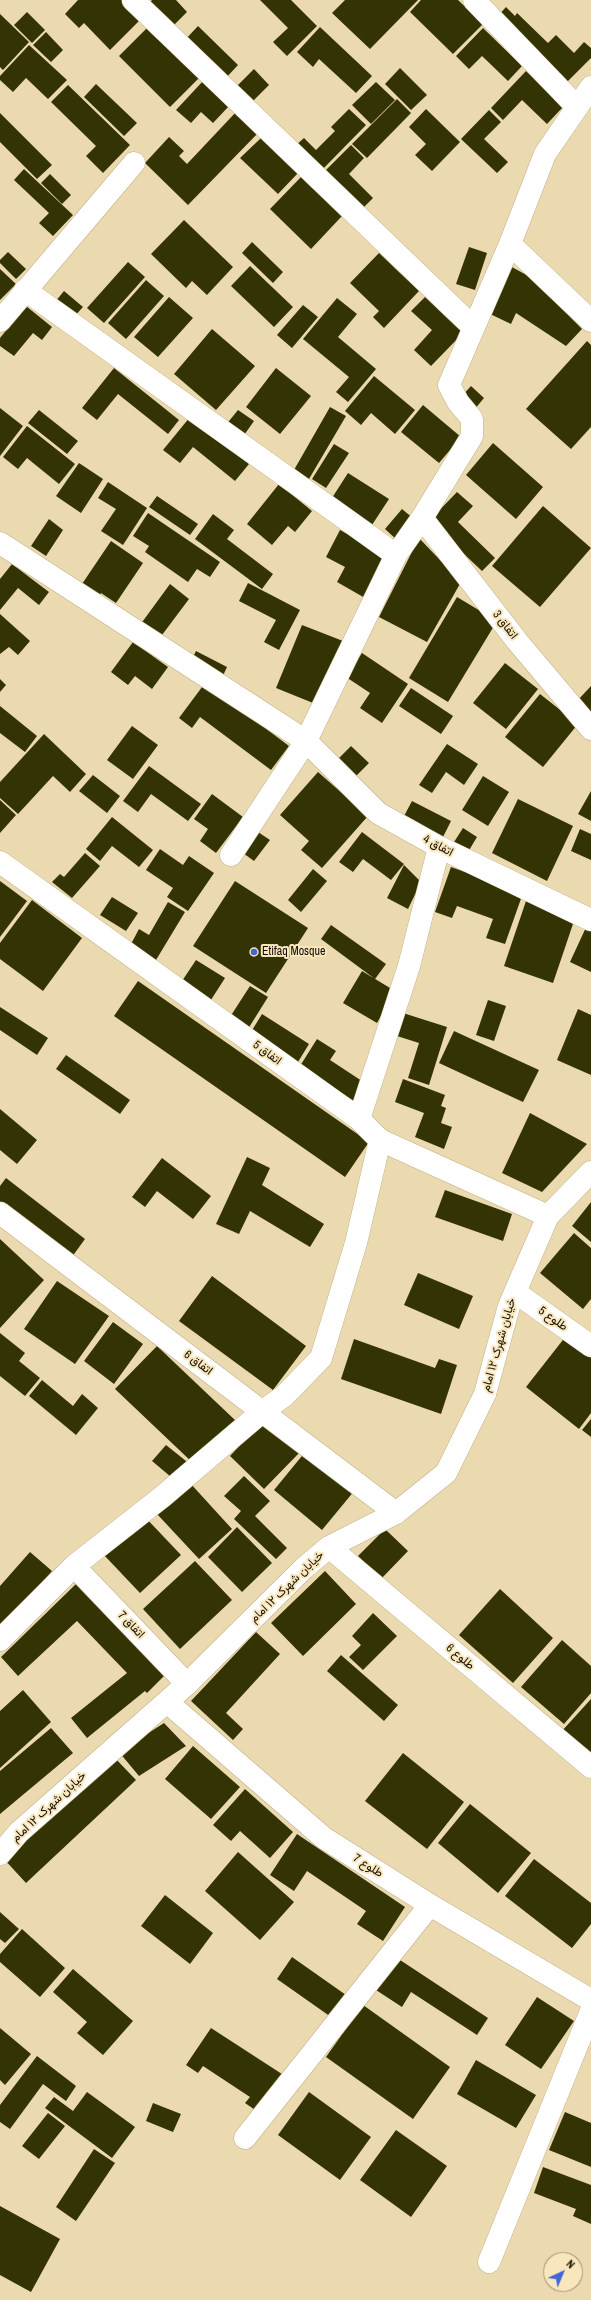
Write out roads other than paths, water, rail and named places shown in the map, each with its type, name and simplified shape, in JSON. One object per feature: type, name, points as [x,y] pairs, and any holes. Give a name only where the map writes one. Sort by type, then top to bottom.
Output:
[{"type":"street","points":[[133,0],[473,327]]},
{"type":"street","points":[[474,0],[577,107]]},
{"type":"street","points":[[231,855],[306,741],[396,555],[422,518],[472,436],[472,419],[458,402],[449,385],[510,244],[546,154],[591,87]]},
{"type":"street","points":[[0,321],[134,164]]},
{"type":"street","points":[[510,244],[591,321]]},
{"type":"street","points":[[25,290],[396,555]]},
{"type":"street","name":"اتفاق 3","points":[[422,518],[517,641],[591,729]]},
{"type":"street","name":"اتفاق 4","points":[[0,543],[306,741],[378,813],[439,847],[591,920]]},
{"type":"street","points":[[359,1119],[409,966],[439,847]]},
{"type":"street","name":"اتفاق 5","points":[[0,862],[359,1119],[380,1140],[548,1216]]},
{"type":"street","points":[[0,1640],[74,1566],[162,1497],[263,1411],[284,1396],[321,1358],[356,1243],[380,1140]]},
{"type":"street","name":"خیابان شهرک ۱۲ امام","points":[[0,1854],[18,1832],[187,1684],[303,1569],[329,1547],[396,1513],[446,1473],[485,1394],[509,1306],[548,1216],[591,1172]]},
{"type":"street","name":"اتفاق 6","points":[[0,1213],[396,1513]]},
{"type":"street","name":"طلوع 5","points":[[515,1292],[591,1346]]},
{"type":"street","name":"طلوع 6","points":[[329,1547],[591,1767]]},
{"type":"street","name":"اتفاق 7","points":[[74,1566],[187,1684]]},
{"type":"street","name":"طلوع 7","points":[[167,1702],[324,1838],[430,1905],[591,2000]]},
{"type":"street","points":[[245,2138],[430,1905]]},
{"type":"street","points":[[489,2262],[591,2011]]},
{"type":"place","name":"Etifaq Mosque","points":[[254,952]]}]
